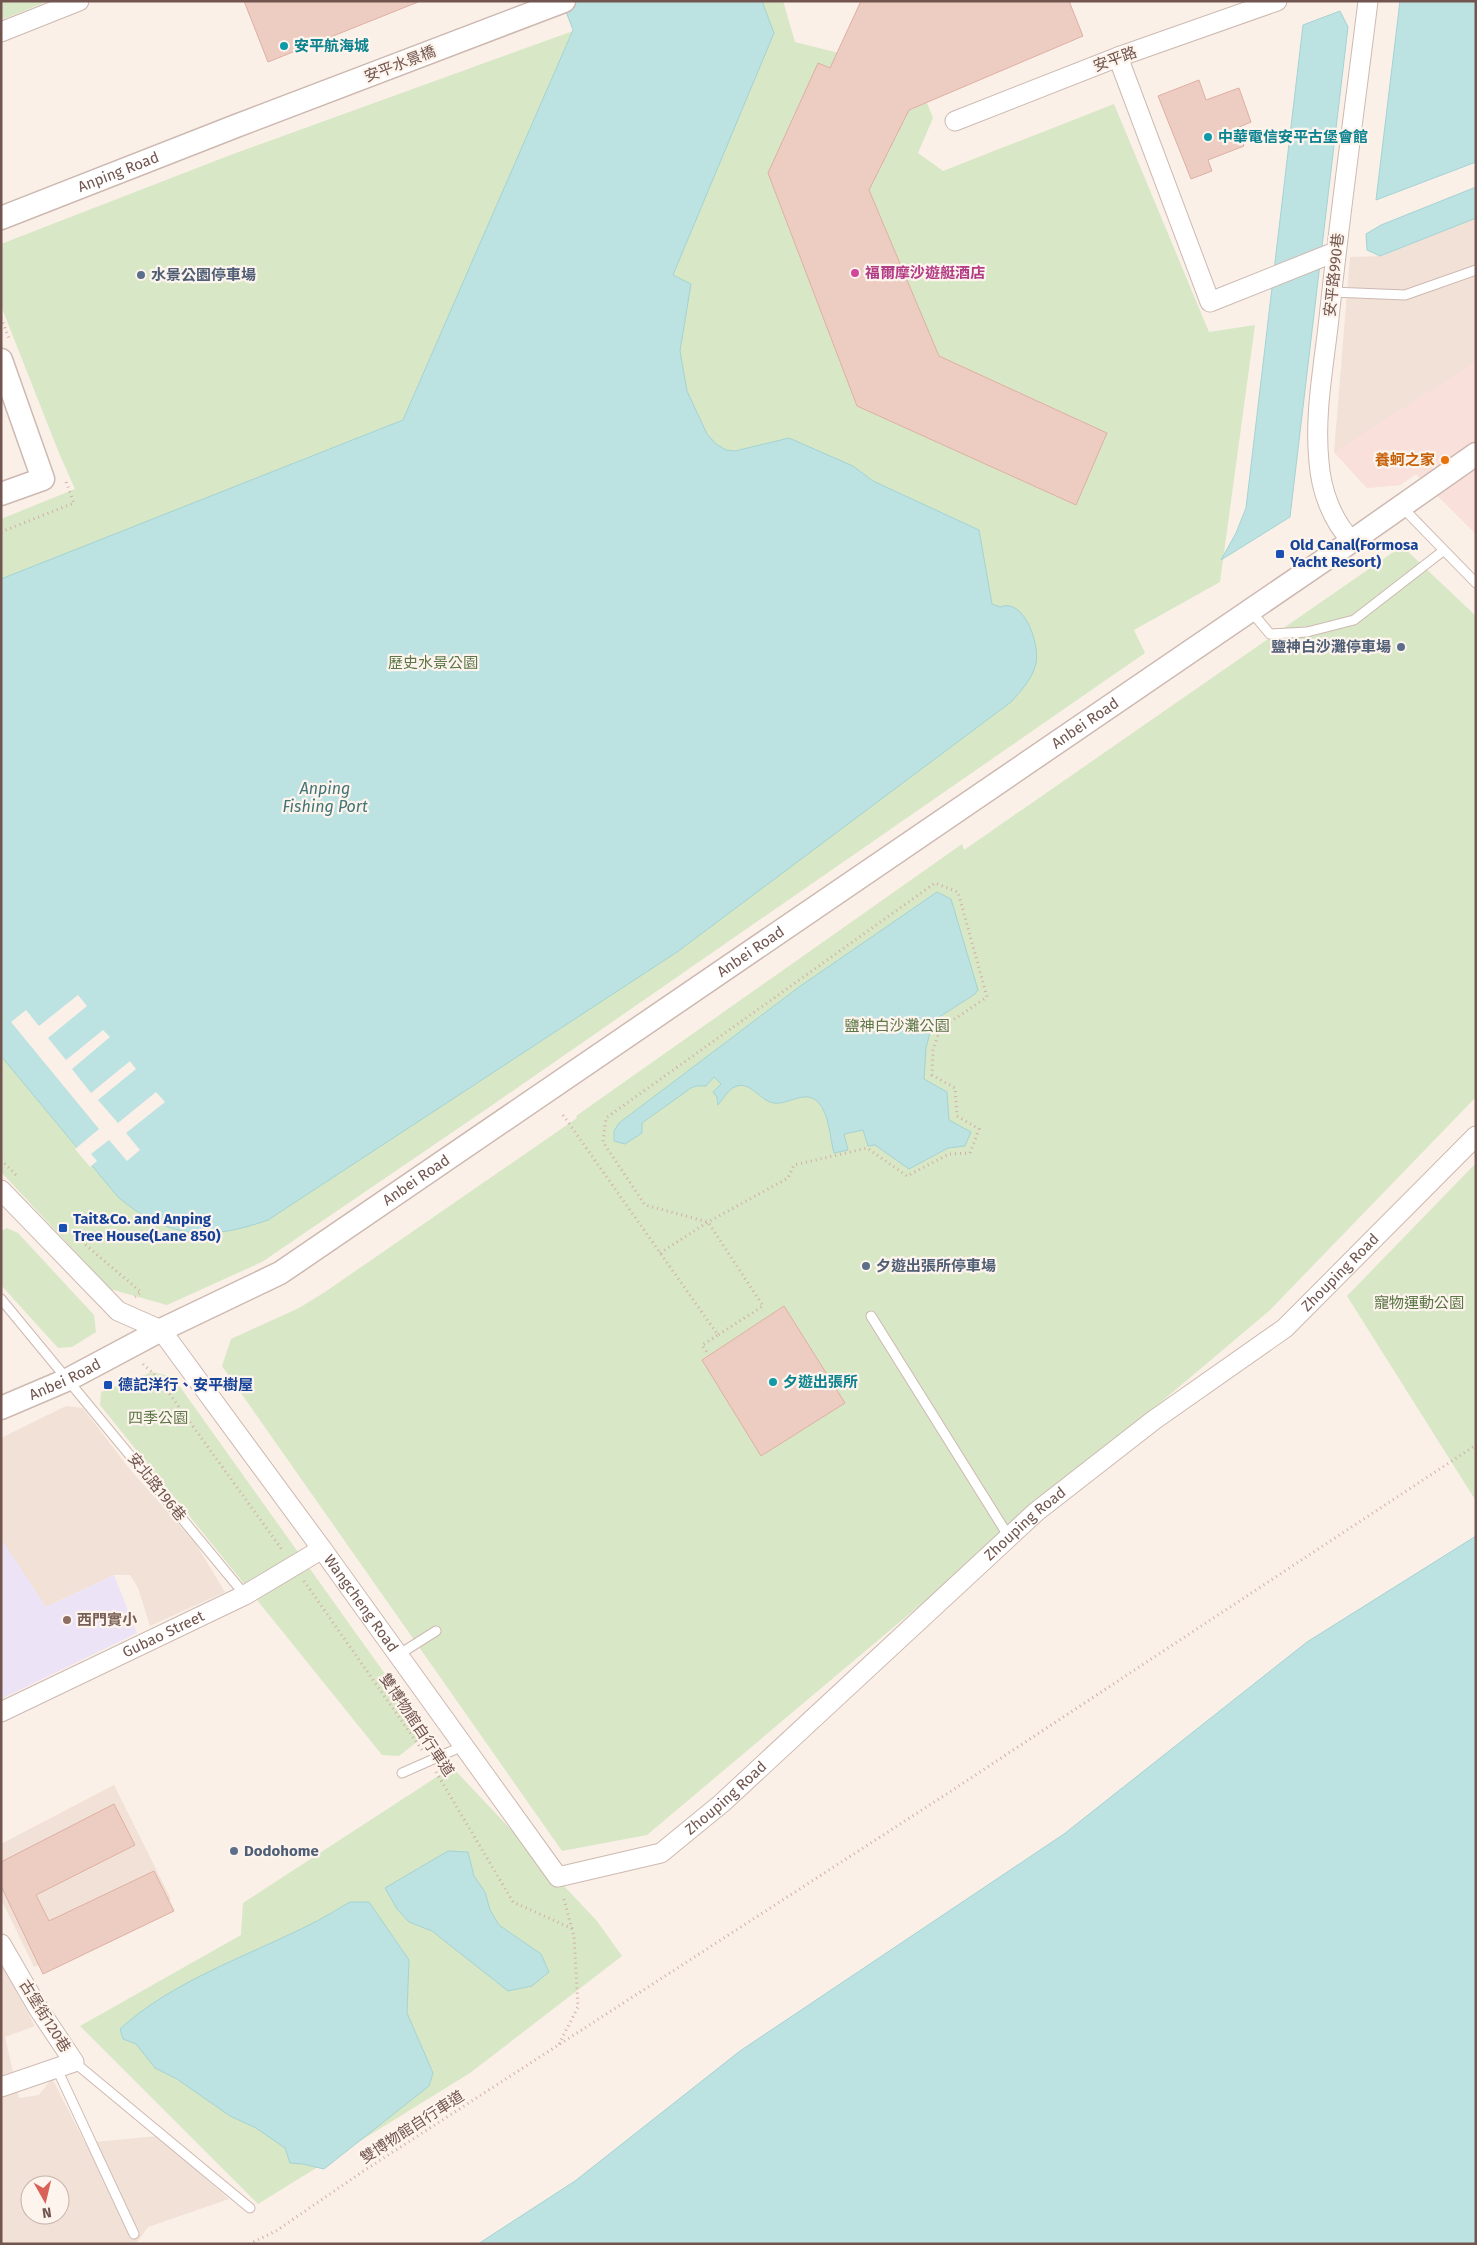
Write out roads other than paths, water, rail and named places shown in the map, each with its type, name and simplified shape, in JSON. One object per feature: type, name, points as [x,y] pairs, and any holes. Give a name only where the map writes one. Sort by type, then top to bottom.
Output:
[{"type":"street","points":[[1,32],[79,1]]},
{"type":"street","name":"安平水景橋","points":[[236,126],[564,1]]},
{"type":"street","name":"安平路","points":[[955,121],[1118,57],[1276,1]]},
{"type":"street","name":"安平路990巷","points":[[1352,541],[1341,530],[1324,487],[1319,463],[1318,427],[1335,252],[1368,1]]},
{"type":"street","points":[[1118,57],[1210,302],[1335,252]]},
{"type":"street","name":"Anping Road","points":[[1,218],[236,126]]},
{"type":"street","points":[[1,360],[43,479],[1,494]]},
{"type":"street","name":"Anbei Road","points":[[1,1408],[69,1379],[160,1330],[280,1273],[1352,541],[1476,454]]},
{"type":"street","name":"Zhouping Road","points":[[558,1877],[661,1853],[722,1803],[1036,1512],[1154,1420],[1285,1328],[1476,1136]]},
{"type":"street","points":[[1,1190],[118,1311],[160,1330]]},
{"type":"street","name":"Wangcheng Road","points":[[160,1330],[322,1549],[558,1877]]},
{"type":"street","name":"Gubao Street","points":[[1,1712],[245,1595],[322,1549]]},
{"type":"street","name":"古堡街120巷","points":[[1,1944],[38,2008],[66,2065]]},
{"type":"street","points":[[1,2087],[66,2065]]},
{"type":"lane","points":[[1332,292],[1405,295],[1476,270]]},
{"type":"lane","points":[[1401,506],[1476,583]]},
{"type":"lane","points":[[1250,610],[1270,634],[1307,632],[1354,620],[1443,551]]},
{"type":"lane","name":"安北路196巷","points":[[1,1299],[69,1379],[245,1595]]},
{"type":"lane","points":[[871,1316],[1009,1537]]},
{"type":"lane","points":[[398,1655],[436,1631]]},
{"type":"lane","points":[[402,1773],[463,1746]]},
{"type":"lane","points":[[66,2065],[250,2208]]},
{"type":"lane","points":[[66,2065],[134,2234]]},
{"type":"water","name":"Anping Fishing Port","points":[[562,1],[762,1],[774,33],[673,275],[691,284],[680,351],[687,391],[707,434],[716,444],[726,450],[735,451],[789,438],[853,466],[873,481],[979,530],[992,604],[1000,607],[1009,606],[1023,615],[1033,634],[1037,655],[1036,663],[1026,684],[1011,702],[677,952],[268,1220],[246,1227],[207,1233],[189,1232],[172,1228],[136,1211],[118,1197],[1,1056],[1,579],[403,420],[573,30]]},
{"type":"water","points":[[1400,1],[1476,1],[1476,162],[1376,200]]},
{"type":"water","points":[[1340,11],[1348,27],[1290,517],[1221,560],[1236,533],[1246,508],[1303,25]]},
{"type":"water","points":[[1476,187],[1476,218],[1380,256],[1367,250],[1366,234],[1381,225]]},
{"type":"water","points":[[937,892],[951,899],[978,990],[975,994],[933,1021],[926,1048],[924,1079],[947,1092],[949,1120],[971,1132],[965,1146],[948,1148],[909,1169],[875,1145],[868,1146],[863,1130],[844,1134],[848,1150],[834,1153],[825,1112],[813,1098],[802,1097],[774,1103],[769,1102],[752,1089],[742,1085],[731,1089],[718,1105],[717,1097],[713,1092],[721,1084],[714,1077],[706,1086],[691,1088],[642,1123],[642,1133],[625,1144],[614,1141],[614,1131],[619,1123],[799,987]]},
{"type":"water","points":[[1476,1536],[1476,2244],[478,2244],[575,2181],[740,2051],[1064,1834],[1307,1642]]},
{"type":"water","points":[[448,1851],[468,1852],[474,1876],[485,1892],[490,1910],[499,1925],[541,1954],[549,1972],[532,1986],[508,1991],[432,1931],[409,1922],[397,1909],[385,1888]]},
{"type":"water","points":[[350,1902],[369,1902],[409,1960],[407,2013],[433,2073],[429,2086],[324,2169],[290,2163],[285,2148],[256,2128],[230,2116],[177,2079],[155,2068],[136,2044],[123,2039],[120,2029],[140,2012],[185,1984],[313,1923]]},
{"type":"place","name":"安平航海城","points":[[284,46]]},
{"type":"place","name":"中華電信安平古堡會館","points":[[1208,137]]},
{"type":"place","name":"福爾摩沙遊艇酒店","points":[[855,273]]},
{"type":"place","name":"水景公園停車場","points":[[141,275]]},
{"type":"place","name":"養蚵之家","points":[[1445,460]]},
{"type":"place","name":"Old Canal(Formosa Yacht Resort)","points":[[1280,554]]},
{"type":"place","name":"鹽神白沙灘停車場","points":[[1401,647]]},
{"type":"place","name":"Tait&Co. and Anping Tree House(Lane 850)","points":[[63,1228]]},
{"type":"place","name":"夕遊出張所停車場","points":[[866,1266]]},
{"type":"place","name":"夕遊出張所","points":[[773,1382]]},
{"type":"place","name":"德記洋行、安平樹屋","points":[[108,1385]]},
{"type":"place","name":"西門實小","points":[[67,1620]]},
{"type":"place","name":"Dodohome","points":[[234,1851]]},
{"type":"park label","name":"歷史水景公園","points":[[433,663]]},
{"type":"park label","name":"鹽神白沙灘公園","points":[[897,1026]]},
{"type":"park label","name":"寵物運動公園","points":[[1419,1303]]},
{"type":"park label","name":"四季公園","points":[[158,1418]]}]
